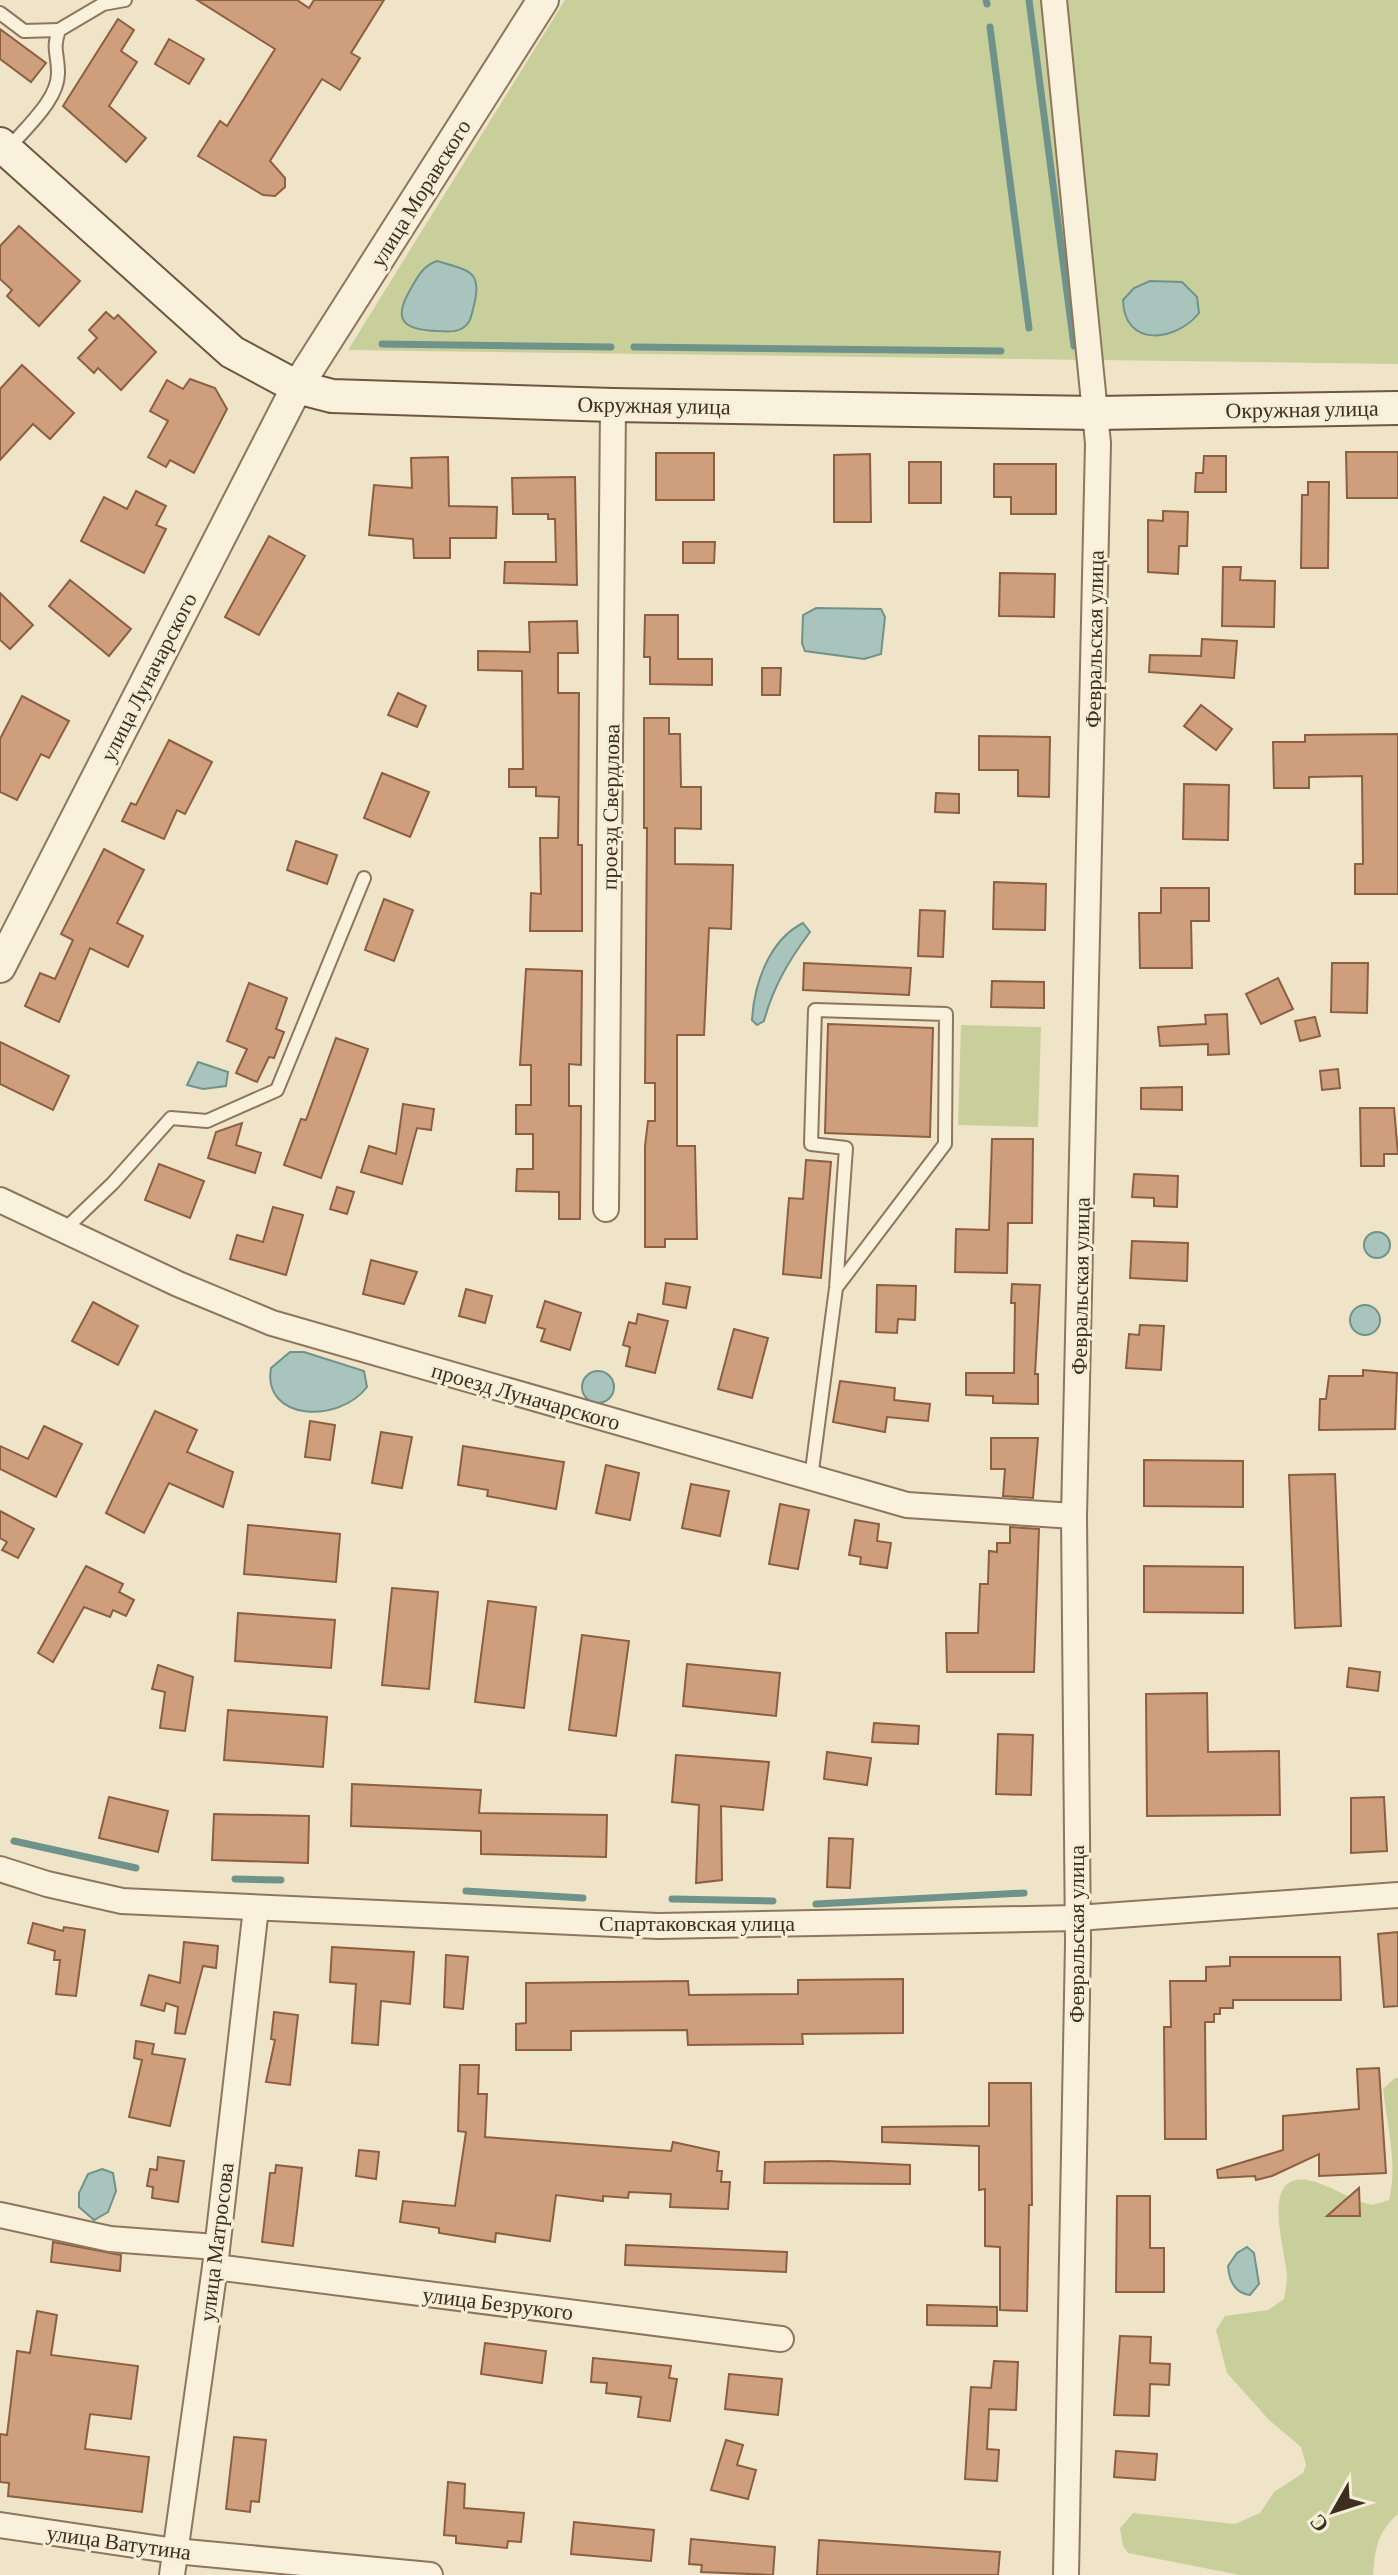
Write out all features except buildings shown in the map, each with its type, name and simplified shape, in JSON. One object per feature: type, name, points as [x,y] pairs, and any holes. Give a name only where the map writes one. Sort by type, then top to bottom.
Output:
[{"type":"main road","name":"Окружная улица","points":[[4,147],[211,334],[262,371],[297,387],[332,396],[613,405],[1097,413],[1398,408]]},
{"type":"street","name":"улица Моравского","points":[[297,387],[543,0]]},
{"type":"street","name":"Февральская улица","points":[[1054,0],[1097,413],[1087,1025],[1074,1516],[1077,1918],[1066,2575]]},
{"type":"street","name":"улица Луначарского","points":[[0,967],[297,387]]},
{"type":"street","name":"проезд Свердлова","points":[[606,1209],[613,405]]},
{"type":"street","name":"проезд Луначарского","points":[[0,1200],[62,1232],[272,1323],[907,1505],[1074,1516]]},
{"type":"street","name":"Спартаковская улица","points":[[0,1869],[47,1884],[122,1901],[658,1926],[1077,1918],[1398,1895]]},
{"type":"street","name":"улица Матросова","points":[[173,2563],[215,2257],[256,1908]]},
{"type":"street","points":[[0,2215],[110,2239],[215,2257]]},
{"type":"street","name":"улица Безрукого","points":[[215,2257],[781,2339]]},
{"type":"street","name":"улица Ватутина","points":[[0,2525],[173,2563],[430,2575]]},
{"type":"lane","points":[[0,13],[24,31],[59,30],[103,4],[125,0]]},
{"type":"lane","points":[[4,147],[56,89],[58,72],[53,47],[59,30]]},
{"type":"lane","points":[[62,1232],[113,1183],[171,1118],[207,1121],[277,1090],[364,878]]},
{"type":"lane","points":[[811,1478],[836,1288],[846,1148],[811,1144],[815,1010],[946,1014],[945,1144],[836,1288]]},
{"type":"green space","points":[[565,0],[1398,0],[1398,364],[348,350]]},
{"type":"green space","points":[[961,1025],[1041,1027],[1038,1127],[958,1125]]},
{"type":"green space","points":[[1398,2078],[1398,2514],[1378,2542],[1373,2575],[1240,2575],[1128,2553],[1123,2546],[1120,2528],[1133,2513],[1235,2524],[1260,2513],[1274,2492],[1303,2473],[1306,2465],[1301,2447],[1269,2420],[1227,2373],[1216,2330],[1225,2316],[1268,2310],[1284,2299],[1287,2272],[1278,2213],[1284,2188],[1293,2181],[1315,2182],[1372,2205],[1389,2200],[1392,2158],[1383,2089]]},
{"type":"water","points":[[437,261],[465,270],[475,279],[476,296],[471,318],[458,330],[417,329],[402,317],[404,302],[417,277]]},
{"type":"water","points":[[1150,281],[1182,282],[1197,297],[1199,313],[1178,330],[1153,335],[1141,333],[1126,316],[1123,300],[1134,288]]},
{"type":"water","points":[[816,608],[881,609],[885,617],[881,654],[864,659],[805,651],[802,643],[803,615]]},
{"type":"water","points":[[803,923],[810,932],[782,974],[764,1021],[757,1025],[752,1020],[753,1006],[766,964],[781,940]]},
{"type":"water","points":[[198,1062],[228,1072],[226,1086],[203,1089],[187,1085]]},
{"type":"water","points":[[1377,1232],[1386,1236],[1390,1245],[1386,1254],[1377,1258],[1368,1254],[1364,1245],[1368,1236]]},
{"type":"water","points":[[1365,1305],[1376,1309],[1380,1320],[1376,1331],[1365,1335],[1354,1331],[1350,1320],[1354,1309]]},
{"type":"water","points":[[290,1352],[304,1352],[364,1371],[367,1387],[339,1407],[305,1411],[290,1407],[278,1399],[271,1386],[271,1368]]},
{"type":"water","points":[[598,1371],[609,1376],[614,1387],[609,1398],[598,1403],[587,1398],[582,1387],[587,1376]]},
{"type":"water","points":[[102,2169],[113,2173],[116,2191],[108,2212],[94,2220],[79,2207],[79,2193],[88,2174]]},
{"type":"water","points":[[1247,2247],[1254,2253],[1259,2284],[1250,2295],[1233,2285],[1228,2266],[1237,2253]]},
{"type":"waterway","points":[[986,0],[987,4]]},
{"type":"waterway","points":[[1029,0],[1074,346]]},
{"type":"waterway","points":[[990,27],[1029,328]]},
{"type":"waterway","points":[[382,344],[611,347]]},
{"type":"waterway","points":[[634,347],[1001,351]]},
{"type":"waterway","points":[[14,1841],[136,1868]]},
{"type":"waterway","points":[[235,1879],[281,1880]]},
{"type":"waterway","points":[[466,1891],[583,1898]]},
{"type":"waterway","points":[[816,1904],[1024,1893]]},
{"type":"waterway","points":[[672,1899],[773,1901]]}]
